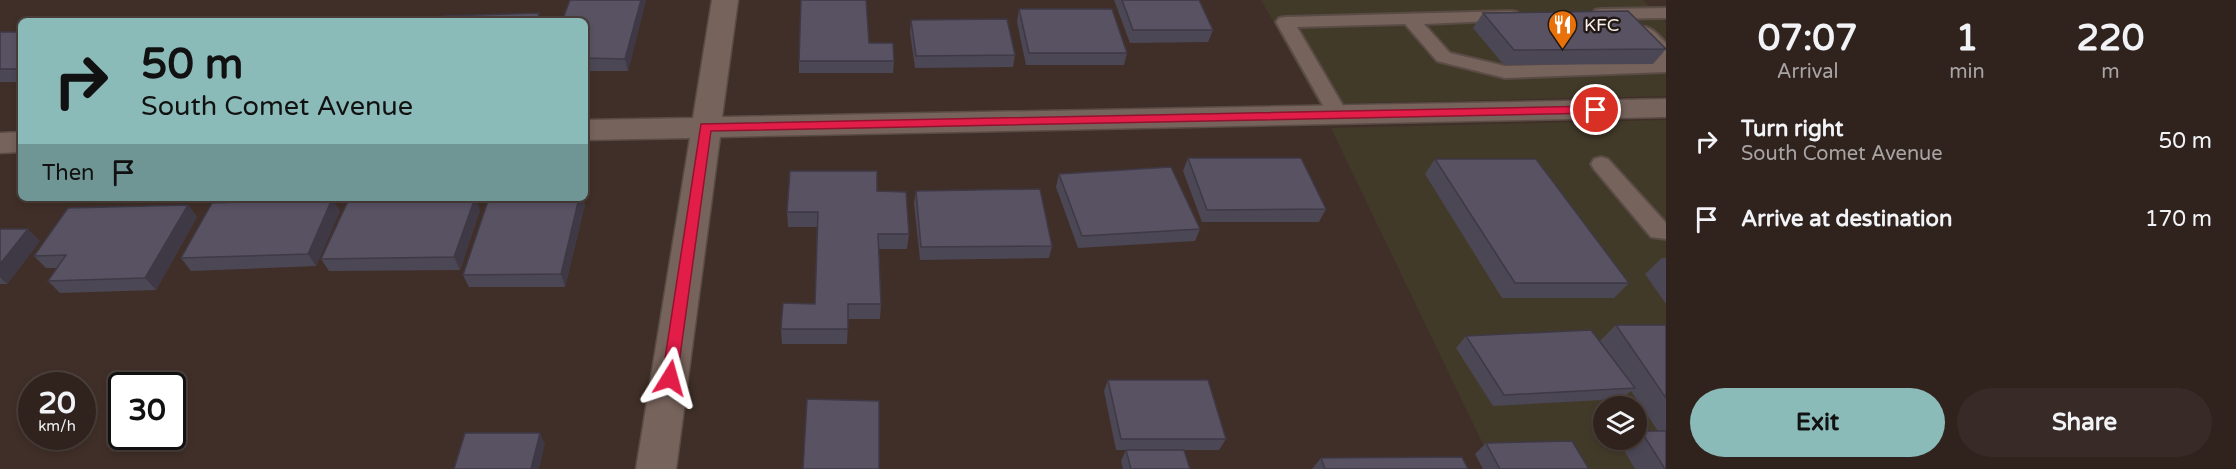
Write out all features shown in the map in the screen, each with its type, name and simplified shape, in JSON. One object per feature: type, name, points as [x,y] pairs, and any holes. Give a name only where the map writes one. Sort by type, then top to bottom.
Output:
[{"type":"street","points":[[656,469],[724,0]]},
{"type":"street","points":[[588,130],[1666,108]]},
{"type":"street","points":[[0,143],[18,142]]},
{"type":"lane","points":[[1589,14],[1666,12]]},
{"type":"lane","points":[[1410,19],[1444,57],[1505,72],[1660,68],[1666,53],[1625,14]]},
{"type":"lane","points":[[1339,116],[1285,22],[1529,16]]},
{"type":"lane","points":[[1601,164],[1659,231],[1666,231]]},
{"type":"shaded area","points":[[1261,0],[1643,0],[1666,23],[1666,96],[1319,104]]},
{"type":"shaded area","points":[[1666,120],[1666,469],[1495,469],[1331,128]]},
{"type":"building","points":[[570,0],[641,0],[625,59],[588,58],[588,18],[563,18]]},
{"type":"building","points":[[801,0],[866,0],[869,43],[893,43],[894,61],[799,61]]},
{"type":"building","points":[[1122,0],[1199,0],[1213,30],[1133,30]]},
{"type":"building","points":[[1019,9],[1112,9],[1127,53],[1029,53]]},
{"type":"building","points":[[1628,11],[1666,49],[1514,50],[1483,13]]},
{"type":"building","points":[[539,13],[538,18],[443,18],[444,16]]},
{"type":"building","points":[[1007,19],[1015,55],[916,56],[911,20]]},
{"type":"building","points":[[0,32],[18,32],[18,69],[0,69]]},
{"type":"building","points":[[1188,158],[1301,158],[1326,209],[1207,210]]},
{"type":"building","points":[[1435,159],[1536,159],[1629,283],[1515,283]]},
{"type":"building","points":[[1171,167],[1200,229],[1082,236],[1059,174]]},
{"type":"building","points":[[790,171],[877,171],[877,191],[906,192],[909,234],[878,234],[881,304],[848,304],[848,329],[781,329],[783,303],[815,304],[818,212],[787,212]]},
{"type":"building","points":[[1040,189],[1052,246],[921,247],[916,191]]},
{"type":"building","points":[[331,201],[308,254],[181,258],[212,203]]},
{"type":"building","points":[[348,201],[474,201],[454,257],[321,259]]},
{"type":"building","points":[[488,201],[578,201],[561,274],[463,275]]},
{"type":"building","points":[[188,205],[145,278],[48,281],[66,255],[34,256],[68,208]]},
{"type":"building","points":[[0,229],[28,229],[0,264]]},
{"type":"building","points":[[1616,325],[1666,325],[1666,398]]},
{"type":"building","points":[[1591,330],[1635,388],[1504,395],[1466,336]]},
{"type":"building","points":[[1108,380],[1208,380],[1226,439],[1121,439]]},
{"type":"building","points":[[807,399],[879,401],[879,469],[803,469]]},
{"type":"building","points":[[1647,431],[1666,431],[1665,469],[1647,440]]},
{"type":"building","points":[[465,433],[540,433],[531,469],[454,469]]},
{"type":"building","points":[[1572,441],[1589,469],[1500,469],[1486,443]]},
{"type":"building","points":[[1126,450],[1184,450],[1190,469],[1131,469]]},
{"type":"building","points":[[1462,457],[1468,469],[1325,469],[1321,458]]},
{"type":"place","name":"KFC","points":[[1563,50]]},
{"type":"route","points":[[670,378],[705,127],[1596,110]]}]
